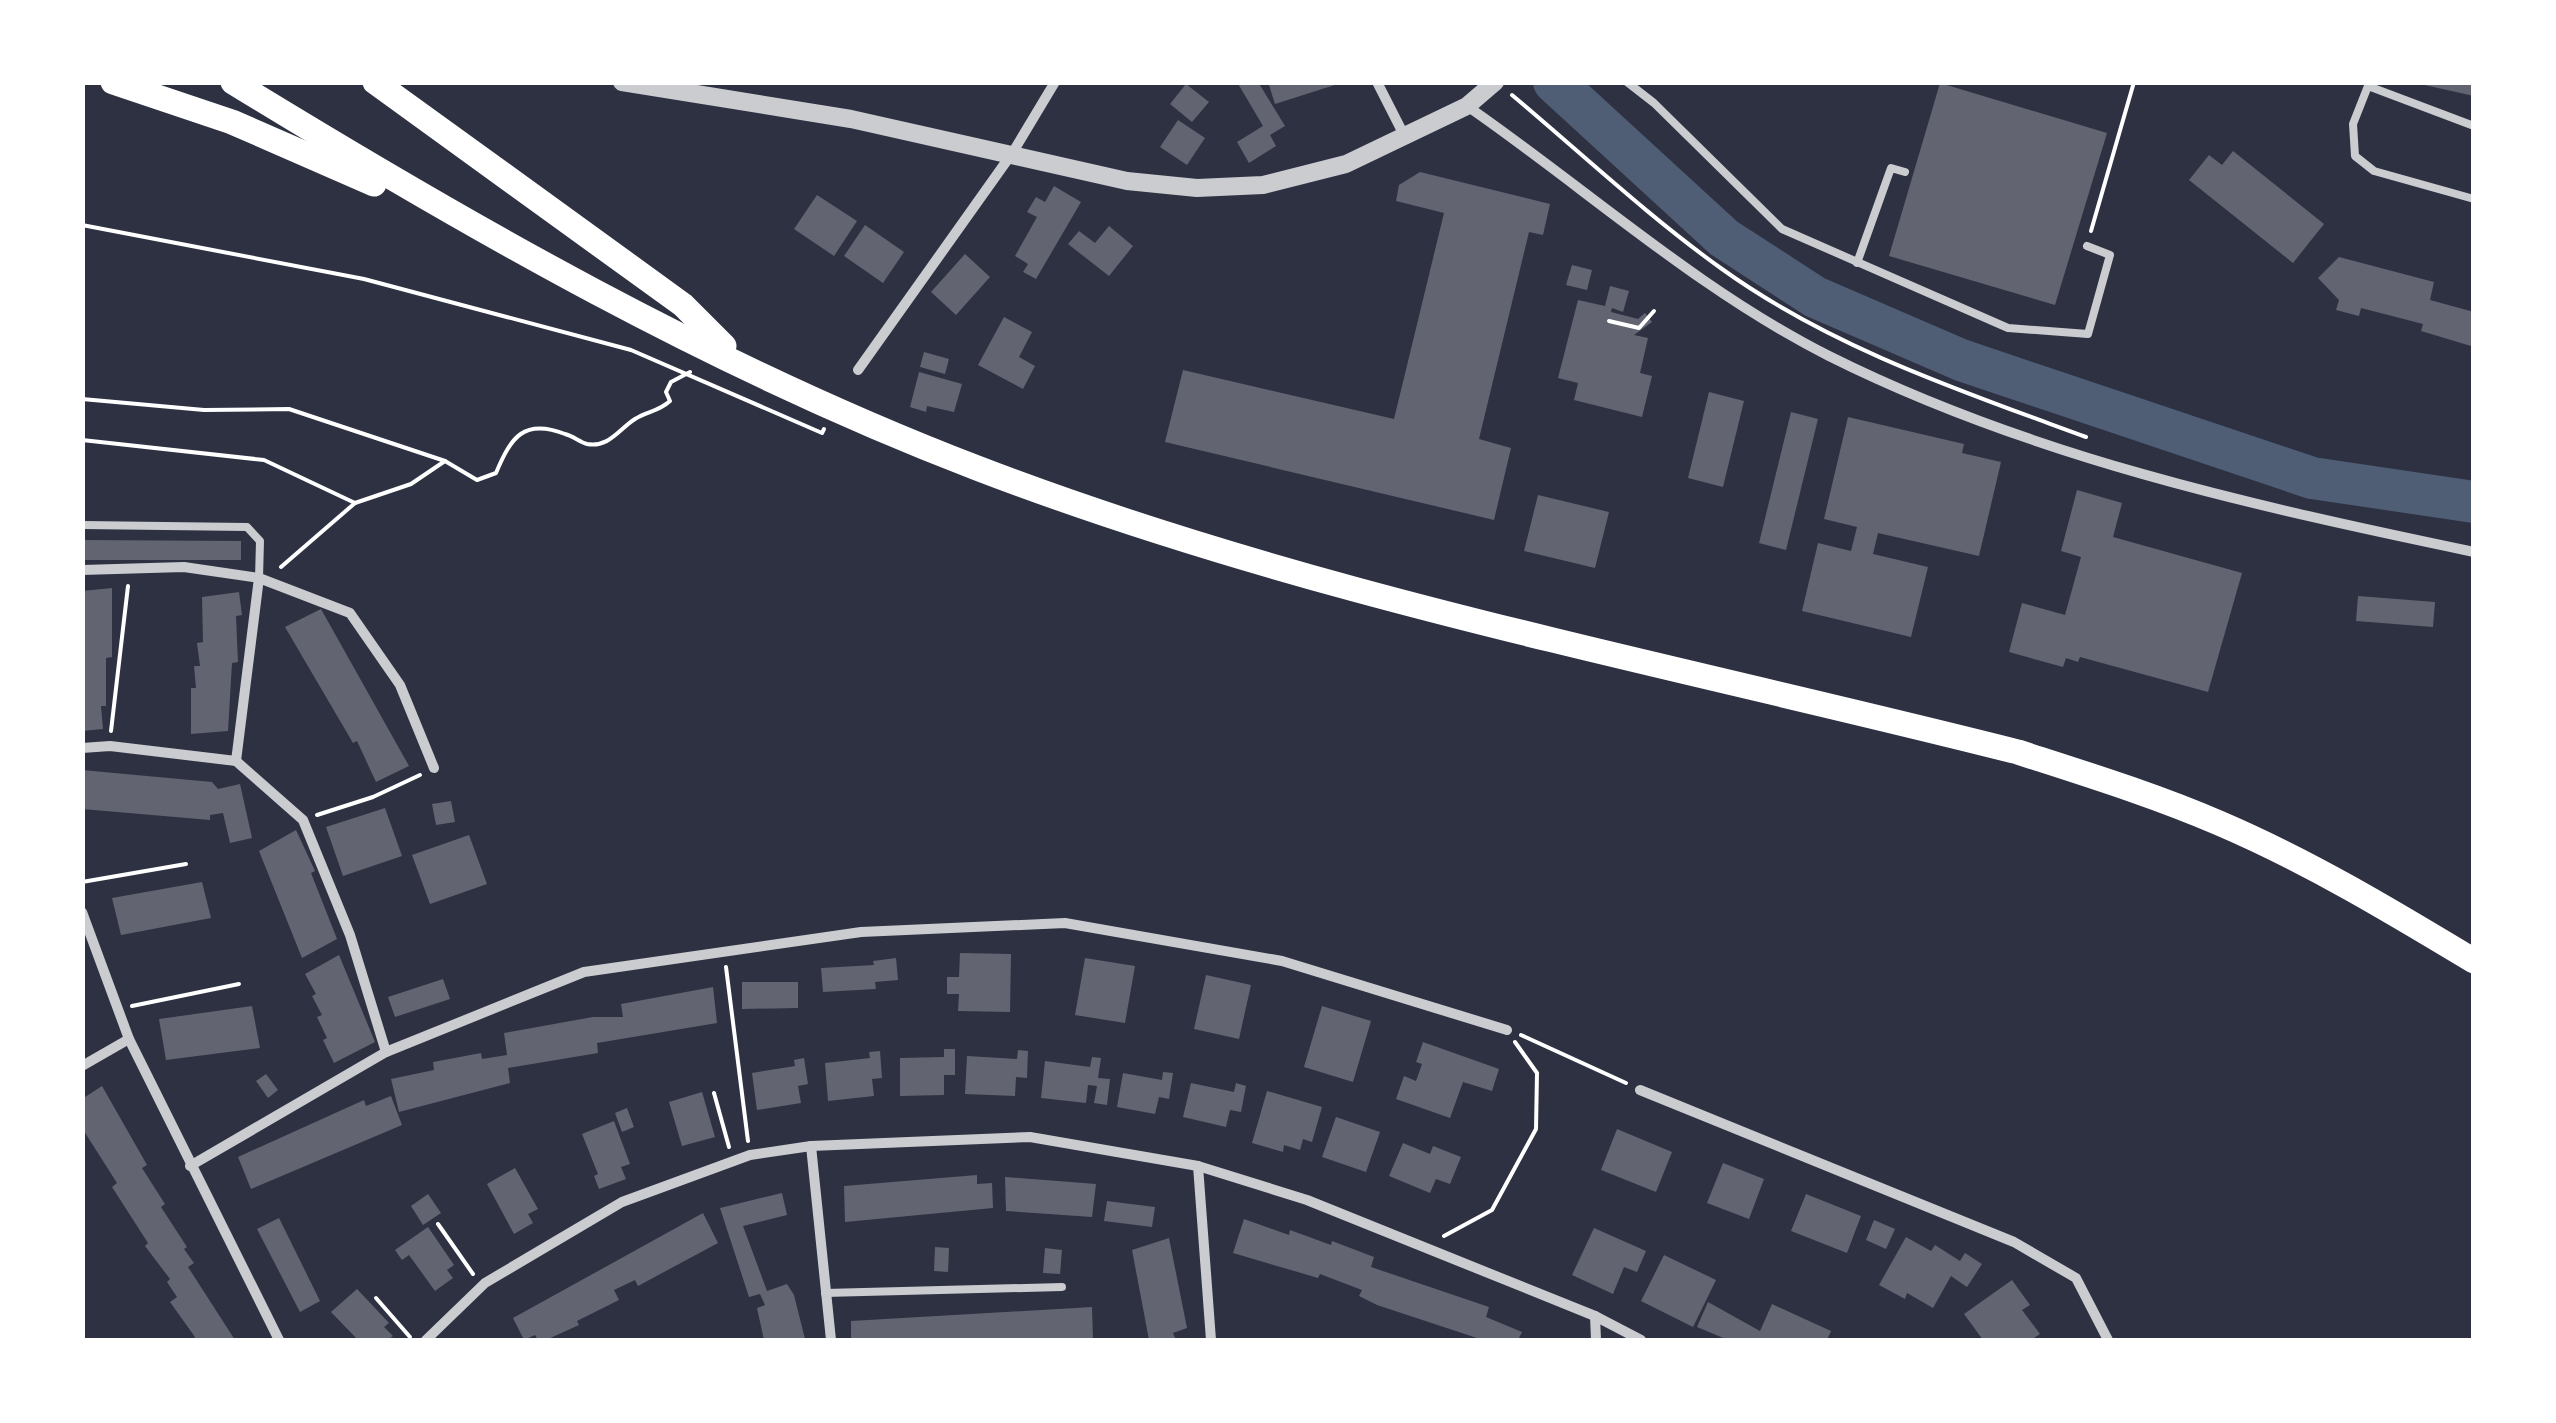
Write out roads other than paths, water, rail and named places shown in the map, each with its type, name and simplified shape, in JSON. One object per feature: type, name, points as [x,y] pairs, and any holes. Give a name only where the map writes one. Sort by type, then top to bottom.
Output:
[{"type":"highway","points":[[113,82],[232,122],[480,230],[742,364],[977,468],[1328,580],[2018,752],[2220,824],[2349,886],[2474,961]]},
{"type":"highway","points":[[234,82],[480,230]]},
{"type":"highway","points":[[375,82],[682,305],[742,364]]},
{"type":"street","points":[[622,82],[851,119],[1013,152],[1127,181],[1197,188],[1263,185],[1346,164],[1406,139],[1468,106],[1495,82]]},
{"type":"street","points":[[858,370],[1013,152],[1054,82]]},
{"type":"street","points":[[1377,82],[1406,139]]},
{"type":"street","points":[[1468,106],[1702,279],[1826,354],[1956,414],[2068,452],[2310,517],[2474,552]]},
{"type":"street","points":[[82,570],[184,567],[264,579],[350,613],[400,686],[434,768]]},
{"type":"street","points":[[236,761],[264,579]]},
{"type":"street","points":[[82,748],[110,746],[236,761],[303,820],[350,935],[386,1052]]},
{"type":"street","points":[[82,912],[129,1040],[278,1340]]},
{"type":"street","points":[[190,1166],[386,1052],[470,1014],[584,972],[861,932],[954,924],[1065,922],[1282,961],[1507,1030]]},
{"type":"street","points":[[82,1066],[129,1040]]},
{"type":"street","points":[[1640,1090],[2014,1242],[2076,1278],[2108,1340]]},
{"type":"street","points":[[426,1340],[482,1286],[622,1202],[750,1155],[811,1146],[1030,1137],[1198,1166],[1307,1200],[1595,1316],[1641,1340]]},
{"type":"street","points":[[811,1146],[831,1340]]},
{"type":"street","points":[[1198,1166],[1211,1340]]},
{"type":"street","points":[[1595,1316],[1596,1340]]},
{"type":"lane","points":[[1627,82],[1654,103],[1782,229],[2008,328],[2088,334],[2110,255],[2087,246]]},
{"type":"lane","points":[[2474,126],[2368,86],[2352,124],[2355,156],[2374,171],[2474,199]]},
{"type":"lane","points":[[1858,262],[1891,168],[1905,172]]},
{"type":"lane","points":[[82,526],[248,528],[260,541],[264,579]]},
{"type":"lane","points":[[825,1293],[1062,1287]]},
{"type":"waterway","points":[[1554,82],[1724,238],[1815,297],[1961,360],[2312,478],[2474,502]]}]
